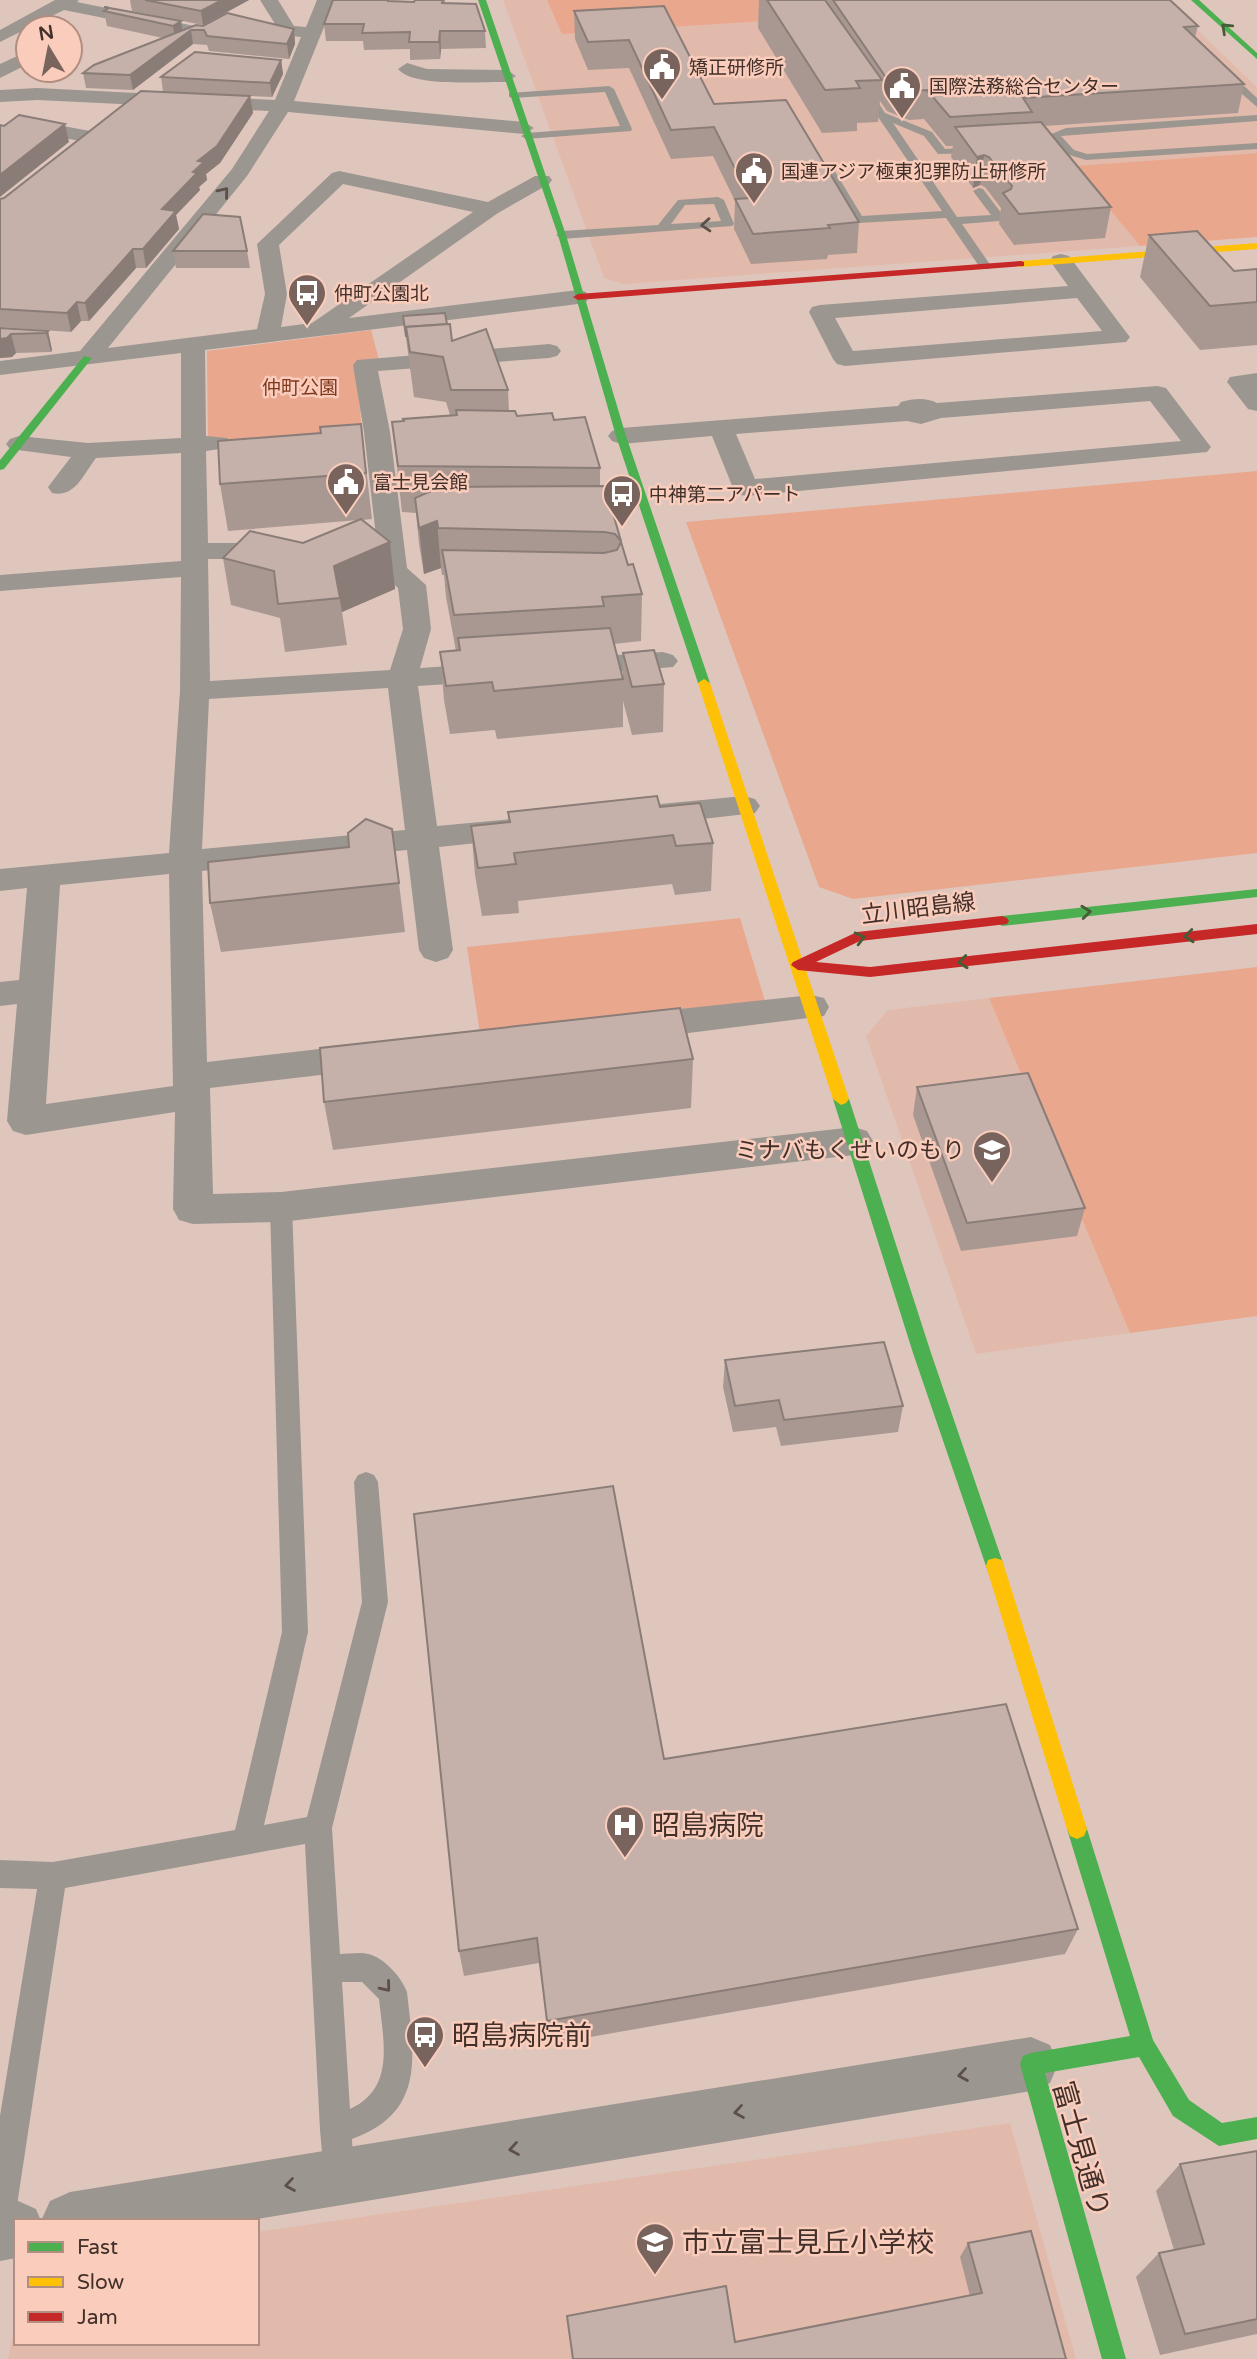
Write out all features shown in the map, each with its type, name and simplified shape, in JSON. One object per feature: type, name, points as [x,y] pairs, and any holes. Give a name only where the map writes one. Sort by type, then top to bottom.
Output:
[{"type":"street","points":[[268,0],[288,31],[313,33]]},
{"type":"street","points":[[80,353],[240,172],[282,106],[326,0]]},
{"type":"street","points":[[482,0],[562,236],[621,436],[798,965],[922,1353],[1004,1593],[1144,2045],[1181,2108],[1219,2135],[1257,2129]]},
{"type":"street","points":[[1195,0],[1257,57]]},
{"type":"street","points":[[1218,0],[1257,35]]},
{"type":"street","points":[[0,37],[65,2],[204,33]]},
{"type":"street","points":[[84,25],[105,13]]},
{"type":"street","points":[[273,65],[299,68]]},
{"type":"street","points":[[411,76],[507,76]]},
{"type":"street","points":[[73,152],[162,82]]},
{"type":"street","points":[[0,96],[37,94],[282,106],[525,132]]},
{"type":"street","points":[[37,94],[15,128],[90,137]]},
{"type":"street","points":[[336,111],[374,96]]},
{"type":"street","points":[[267,337],[276,294],[268,244],[340,177],[491,209]]},
{"type":"street","points":[[316,330],[491,209],[542,180]]},
{"type":"street","points":[[0,467],[19,444],[80,353],[199,204]]},
{"type":"street","points":[[0,368],[80,353],[267,337],[578,297],[1257,246]]},
{"type":"street","points":[[1061,261],[1084,291],[1118,337],[845,359],[820,312],[1084,291]]},
{"type":"street","points":[[48,340],[80,353]]},
{"type":"street","points":[[193,345],[195,691],[185,864],[193,1209],[281,1207],[854,1141]]},
{"type":"street","points":[[436,950],[402,678],[417,629],[426,586],[394,571],[378,439],[365,365],[549,351]]},
{"type":"street","points":[[1257,380],[1239,382],[1257,404]]},
{"type":"street","points":[[621,436],[720,428],[1157,393],[1198,447],[746,488],[720,428]]},
{"type":"street","points":[[19,444],[88,451],[248,441]]},
{"type":"street","points":[[61,487],[88,451]]},
{"type":"street","points":[[0,583],[194,560],[238,549],[306,552]]},
{"type":"street","points":[[195,691],[663,661]]},
{"type":"street","points":[[624,818],[744,806]]},
{"type":"street","points":[[0,880],[185,864],[556,824]]},
{"type":"street","points":[[44,877],[17,992],[26,1121],[192,1086],[410,1052]]},
{"type":"street","name":"立川昭島線","points":[[798,965],[857,937],[1257,893]]},
{"type":"street","points":[[798,965],[870,972],[1257,929]]},
{"type":"street","points":[[604,1030],[811,1007]]},
{"type":"street","name":"富士見通り","points":[[1114,2359],[1031,2064],[1144,2045]]},
{"type":"street","points":[[78,2219],[337,2154],[1031,2064]]},
{"type":"lane","points":[[1218,66],[1257,104]]},
{"type":"lane","points":[[858,81],[985,267]]},
{"type":"lane","points":[[513,95],[609,89],[626,129],[525,132]]},
{"type":"lane","points":[[882,116],[928,134],[942,152],[995,149]]},
{"type":"lane","points":[[1257,118],[1181,137],[1086,157],[1069,152],[1055,137],[1057,133],[1181,137],[1257,146]]},
{"type":"lane","points":[[1048,145],[1062,145]]},
{"type":"lane","points":[[830,172],[858,220],[999,218],[979,191]]},
{"type":"lane","points":[[562,236],[661,229],[728,224],[718,200],[681,202],[661,229]]},
{"type":"lane","points":[[246,1842],[295,1632],[281,1207]]},
{"type":"lane","points":[[337,2154],[318,1828],[375,1602],[366,1482]]},
{"type":"lane","points":[[0,1874],[53,1876],[318,1828]]},
{"type":"lane","points":[[0,2212],[53,1876]]},
{"type":"lane","points":[[326,1968],[368,1968],[393,1992],[400,2060],[387,2102],[363,2120],[337,2154]]},
{"type":"shaded area","name":"国際法務総合センター","points":[[503,0],[1166,0],[1257,87],[1257,153],[1075,166],[1140,246],[624,284],[604,278]]},
{"type":"shaded area","name":"ミナバもくせいのもり","points":[[989,998],[1130,1333],[976,1354],[866,1036],[888,1010]]},
{"type":"shaded area","name":"市立富士見丘小学校","points":[[1010,2123],[1076,2359],[8,2359],[14,2330],[14,2345],[259,2345],[259,2232]]},
{"type":"green space","points":[[547,0],[783,0],[796,19],[562,34]]},
{"type":"green space","points":[[1257,153],[1257,237],[1140,246],[1074,166]]},
{"type":"green space","name":"仲町公園","points":[[371,330],[379,360],[356,368],[362,430],[208,441],[207,351]]},
{"type":"green space","points":[[1257,471],[1257,853],[853,899],[819,887],[686,522]]},
{"type":"green space","points":[[740,918],[765,1001],[480,1034],[467,947]]},
{"type":"green space","points":[[1257,967],[1257,1316],[1130,1333],[989,998]]},
{"type":"building","points":[[145,0],[222,0],[201,11]]},
{"type":"building","points":[[333,0],[443,0],[442,3],[476,4],[485,31],[440,31],[439,42],[409,42],[410,32],[362,33],[364,24],[324,24]]},
{"type":"building","points":[[767,0],[825,0],[882,80],[856,81],[860,88],[825,90]]},
{"type":"building","points":[[833,0],[1170,0],[1198,26],[1184,27],[1244,84],[1023,98],[1032,112],[950,117],[927,90],[912,91],[889,82]]},
{"type":"building","points":[[664,6],[714,104],[786,100],[859,222],[828,225],[830,228],[753,234],[735,199],[750,198],[714,127],[671,130],[629,40],[588,42],[574,11]]},
{"type":"building","points":[[104,7],[181,21],[173,26],[104,11],[109,8]]},
{"type":"building","points":[[227,13],[294,29],[287,44],[207,36],[204,30],[191,30],[130,75],[84,73],[94,65],[196,25],[203,26]]},
{"type":"building","points":[[195,52],[281,60],[270,83],[161,77]]},
{"type":"building","points":[[141,91],[250,96],[217,146],[198,161],[204,162],[193,172],[197,173],[162,209],[176,211],[143,249],[133,249],[85,303],[77,302],[67,313],[0,309],[0,199]]},
{"type":"building","points":[[19,115],[65,124],[0,175],[0,125],[4,126]]},
{"type":"building","points":[[1041,122],[1111,207],[1019,214],[1003,193],[1012,186],[989,157],[977,157],[955,127]]},
{"type":"building","points":[[203,214],[240,217],[247,251],[173,251]]},
{"type":"building","points":[[1197,231],[1234,271],[1257,269],[1257,302],[1210,306],[1149,235]]},
{"type":"building","points":[[445,313],[447,324],[406,327],[406,336],[403,316]]},
{"type":"building","points":[[450,324],[452,341],[486,329],[508,390],[451,390],[443,357],[410,352],[406,327]]},
{"type":"building","points":[[0,328],[48,331],[11,334],[0,339]]},
{"type":"building","points":[[456,410],[515,411],[517,416],[552,413],[554,420],[585,417],[600,468],[398,466],[392,422],[457,415]]},
{"type":"building","points":[[361,424],[366,473],[220,484],[218,441],[321,433],[320,427]]},
{"type":"building","points":[[605,486],[621,541],[615,534],[605,532],[438,528],[437,521],[419,528],[415,498],[440,487]]},
{"type":"building","points":[[361,519],[390,542],[334,566],[340,598],[278,604],[274,571],[223,558],[250,531],[303,543]]},
{"type":"building","points":[[621,542],[628,565],[633,564],[642,594],[602,597],[604,606],[454,615],[442,550],[604,553],[617,550]]},
{"type":"building","points":[[610,628],[623,679],[494,691],[492,682],[446,686],[440,652],[460,650],[458,638]]},
{"type":"building","points":[[654,650],[664,684],[632,687],[623,653]]},
{"type":"building","points":[[657,796],[660,807],[700,803],[713,843],[676,846],[673,835],[514,853],[516,864],[478,868],[471,826],[510,822],[508,812]]},
{"type":"building","points":[[366,819],[392,829],[399,883],[210,903],[208,862],[349,847],[348,833]]},
{"type":"building","points":[[680,1008],[693,1059],[324,1102],[320,1048]]},
{"type":"building","points":[[1028,1073],[1085,1208],[967,1223],[917,1087]]},
{"type":"building","points":[[884,1342],[903,1406],[784,1420],[779,1400],[735,1406],[725,1360]]},
{"type":"building","points":[[613,1486],[664,1759],[1006,1704],[1078,1929],[547,2021],[537,1938],[459,1951],[414,1514]]},
{"type":"building","points":[[1257,2151],[1257,2319],[1185,2334],[1159,2253],[1204,2244],[1180,2164]]},
{"type":"building","points":[[1031,2231],[1066,2359],[573,2359],[567,2316],[726,2286],[735,2342],[982,2293],[968,2243]]},
{"type":"traffic: fast","points":[[482,0],[562,235],[621,436],[704,683]]},
{"type":"traffic: fast","points":[[1195,0],[1257,57]]},
{"type":"traffic: fast","points":[[0,467],[87,358]]},
{"type":"traffic: fast","points":[[1002,921],[1257,893]]},
{"type":"traffic: fast","points":[[841,1099],[922,1353],[995,1566]]},
{"type":"traffic: fast","points":[[1077,1829],[1144,2045],[1181,2108],[1219,2135],[1257,2128]]},
{"type":"traffic: fast","points":[[1114,2359],[1031,2064],[1144,2045]]},
{"type":"traffic: slow","points":[[1021,264],[1257,246]]},
{"type":"traffic: slow","points":[[704,683],[841,1099]]},
{"type":"traffic: slow","points":[[995,1566],[1077,1829]]},
{"type":"traffic: jam","points":[[578,297],[1021,264]]},
{"type":"traffic: jam","points":[[798,965],[857,937],[1002,921]]},
{"type":"traffic: jam","points":[[798,965],[870,972],[1257,929]]},
{"type":"place","name":"矯正研修所","points":[[662,101]]},
{"type":"place","name":"国際法務総合センター","points":[[902,120]]},
{"type":"place","name":"国連アジア極東犯罪防止研修所","points":[[754,205]]},
{"type":"place","name":"仲町公園北","points":[[307,327]]},
{"type":"place","name":"富士見会館","points":[[346,516]]},
{"type":"place","name":"中神第二アパート","points":[[622,528]]},
{"type":"place","name":"ミナバもくせいのもり","points":[[992,1184]]},
{"type":"place","name":"昭島病院","points":[[625,1859]]},
{"type":"place","name":"昭島病院前","points":[[425,2069]]},
{"type":"place","name":"市立富士見丘小学校","points":[[655,2276]]}]
